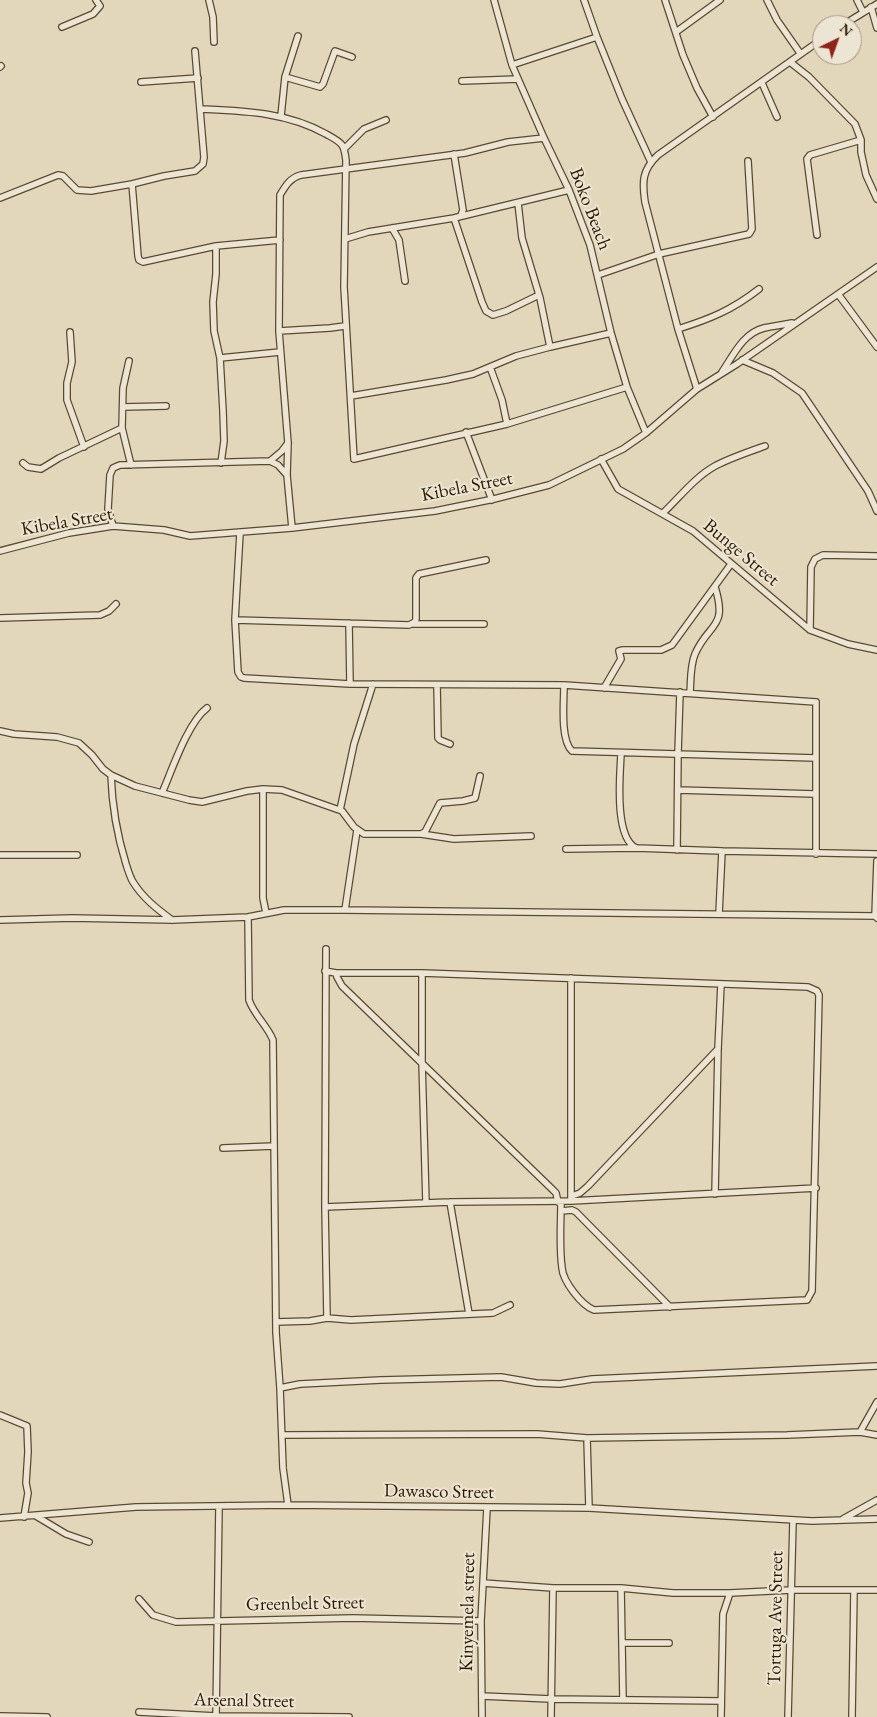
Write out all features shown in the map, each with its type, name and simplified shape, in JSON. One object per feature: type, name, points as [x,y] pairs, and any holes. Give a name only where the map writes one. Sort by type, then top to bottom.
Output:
[{"type":"street","points":[[62,27],[93,14],[100,6],[96,0]]},
{"type":"street","points":[[209,0],[213,17],[214,42]]},
{"type":"street","name":"Boko Beach","points":[[494,0],[512,65],[544,138],[570,190],[590,245],[611,333],[627,387],[646,433]]},
{"type":"street","points":[[584,0],[597,37],[650,162]]},
{"type":"street","points":[[665,0],[683,55],[713,117]]},
{"type":"street","points":[[676,32],[720,0]]},
{"type":"street","points":[[767,0],[777,20],[800,54]]},
{"type":"street","points":[[857,0],[863,12]]},
{"type":"street","points":[[859,15],[874,6],[877,28]]},
{"type":"street","points":[[281,116],[285,77],[298,36]]},
{"type":"street","points":[[512,65],[597,37]]},
{"type":"street","points":[[697,389],[678,329],[645,202],[643,183],[650,162],[812,46]]},
{"type":"street","points":[[0,198],[60,175],[77,190],[83,192],[132,184],[164,176],[195,172],[203,164],[204,157],[195,51]]},
{"type":"street","points":[[285,77],[320,87],[323,84],[335,51],[352,57]]},
{"type":"street","points":[[790,62],[809,77],[848,115],[858,129],[866,175],[877,199]]},
{"type":"street","points":[[141,82],[198,78]]},
{"type":"street","points":[[462,82],[518,79]]},
{"type":"street","points":[[762,83],[777,117]]},
{"type":"street","points":[[201,108],[281,116],[316,128],[341,144],[344,149],[346,169],[345,326],[350,368],[354,459],[466,432],[508,424],[627,387]]},
{"type":"street","points":[[344,149],[364,129],[386,120]]},
{"type":"street","points":[[292,528],[287,475],[288,443],[279,331],[280,194],[290,179],[301,175],[465,153],[508,142],[544,138]]},
{"type":"street","points":[[817,235],[807,159],[810,155],[861,140]]},
{"type":"street","points":[[454,154],[463,210],[462,215]]},
{"type":"street","points":[[598,275],[659,254],[749,234],[752,229],[748,161]]},
{"type":"street","points":[[132,184],[140,261],[145,262],[216,246],[280,240]]},
{"type":"street","points":[[345,239],[368,232],[454,218],[570,190]]},
{"type":"street","points":[[518,203],[522,238],[539,295],[550,346]]},
{"type":"street","points":[[454,218],[486,310],[492,315],[506,311],[539,295]]},
{"type":"street","points":[[392,228],[399,240],[405,281]]},
{"type":"street","points":[[216,246],[213,302],[214,330],[220,358],[224,441],[221,463]]},
{"type":"street","name":"Kibela Street","points":[[0,551],[62,535],[113,526],[164,530],[190,536],[292,528],[434,510],[492,500],[549,485],[623,448],[646,433],[697,389],[877,267]]},
{"type":"street","points":[[678,329],[710,319],[740,303],[759,289]]},
{"type":"street","points":[[838,294],[877,347]]},
{"type":"street","points":[[720,374],[748,336],[763,328],[795,322]]},
{"type":"street","points":[[279,331],[345,326]]},
{"type":"street","points":[[70,332],[72,362],[67,383],[67,400],[84,447]]},
{"type":"street","points":[[351,396],[473,374],[516,356],[550,346],[611,333]]},
{"type":"street","points":[[220,358],[280,352]]},
{"type":"street","points":[[742,360],[774,373],[802,393],[868,491],[877,511]]},
{"type":"street","points":[[129,361],[123,388],[122,428],[131,464]]},
{"type":"street","points":[[490,367],[502,400],[508,424]]},
{"type":"street","points":[[123,407],[166,406]]},
{"type":"street","points":[[23,463],[34,469],[40,469],[122,428]]},
{"type":"street","points":[[466,432],[492,500]]},
{"type":"street","points":[[270,461],[288,443]]},
{"type":"street","points":[[663,513],[713,467],[765,446]]},
{"type":"street","name":"Bunge Street","points":[[601,459],[618,489],[663,513],[693,532],[810,630],[848,644],[877,650]]},
{"type":"street","points":[[113,526],[108,509],[111,472],[116,466],[131,464],[270,461],[287,475]]},
{"type":"street","points":[[240,533],[235,620],[238,672],[241,677],[350,684],[564,685],[816,702],[816,854]]},
{"type":"street","points":[[810,630],[811,567],[815,559],[823,555],[877,556]]},
{"type":"street","points":[[412,624],[417,615],[416,578],[419,574],[486,560]]},
{"type":"street","points":[[604,688],[621,659],[620,651],[661,650],[672,645],[732,564]]},
{"type":"street","points":[[690,693],[695,655],[717,622],[720,613],[715,587]]},
{"type":"street","points":[[0,618],[100,615],[109,611],[116,604]]},
{"type":"street","points":[[235,620],[409,625],[484,624]]},
{"type":"street","points":[[349,623],[350,684]]},
{"type":"street","points":[[340,810],[354,744],[373,684]]},
{"type":"street","points":[[437,685],[438,738],[450,744]]},
{"type":"street","points":[[564,685],[566,743],[572,751],[621,754],[678,753],[816,758]]},
{"type":"street","points":[[678,850],[680,692]]},
{"type":"street","points":[[162,793],[192,724],[201,712],[207,708]]},
{"type":"street","points":[[0,731],[14,734],[57,737],[79,743],[111,775],[135,786],[202,802],[263,789],[282,790],[340,810],[357,830],[364,834],[421,834],[454,839],[531,836]]},
{"type":"street","points":[[621,754],[620,794],[622,824],[632,846],[641,848]]},
{"type":"street","points":[[111,775],[116,822],[122,850],[132,881],[146,900],[172,920]]},
{"type":"street","points":[[421,834],[425,832],[440,803],[475,798],[480,776]]},
{"type":"street","points":[[263,789],[263,898],[266,913]]},
{"type":"street","points":[[678,790],[815,794]]},
{"type":"street","points":[[345,910],[357,830]]},
{"type":"street","points":[[566,849],[641,848],[816,854],[877,854]]},
{"type":"street","points":[[719,914],[722,851]]},
{"type":"street","points":[[0,855],[77,856]]},
{"type":"street","points":[[0,920],[72,918],[172,920],[248,917],[284,910],[876,917],[877,861]]},
{"type":"street","points":[[248,917],[249,1000],[251,1007],[273,1040],[276,1322],[283,1434],[283,1468],[288,1505]]},
{"type":"street","points":[[326,949],[325,1207],[327,1318]]},
{"type":"street","points":[[325,971],[336,973],[422,973],[808,987],[817,991],[819,996],[816,1188],[812,1291],[807,1300],[594,1310],[582,1303],[562,1270],[561,1211],[556,1193],[342,986],[336,973]]},
{"type":"street","points":[[422,973],[422,1062],[426,1203]]},
{"type":"street","points":[[571,978],[572,1199]]},
{"type":"street","points":[[715,1194],[721,984]]},
{"type":"street","points":[[572,1199],[588,1186],[718,1049]]},
{"type":"street","points":[[223,1148],[274,1146]]},
{"type":"street","points":[[325,1207],[450,1202],[559,1202],[572,1199],[816,1188]]},
{"type":"street","points":[[450,1202],[469,1314]]},
{"type":"street","points":[[561,1211],[572,1210],[576,1212],[670,1307]]},
{"type":"street","points":[[276,1322],[310,1321],[327,1318],[351,1320],[493,1313],[510,1305]]},
{"type":"street","points":[[280,1388],[291,1385],[327,1383],[502,1377],[536,1383],[560,1384],[592,1379],[877,1366]]},
{"type":"street","points":[[860,1432],[877,1402]]},
{"type":"street","points":[[0,1415],[27,1426],[26,1483],[28,1493],[24,1517]]},
{"type":"street","points":[[283,1434],[537,1434],[587,1438],[860,1432],[877,1435]]},
{"type":"street","points":[[587,1438],[589,1508]]},
{"type":"street","points":[[841,1520],[877,1500]]},
{"type":"street","name":"Dawasco Street","points":[[0,1518],[136,1508],[288,1505],[589,1508],[793,1520],[877,1519]]},
{"type":"street","points":[[216,1716],[219,1506]]},
{"type":"street","name":"Kinyemela street","points":[[482,1717],[481,1621],[487,1508]]},
{"type":"street","points":[[36,1516],[66,1534],[89,1542]]},
{"type":"street","name":"Tortuga Ave Street","points":[[788,1717],[793,1520]]},
{"type":"street","points":[[483,1583],[553,1588],[621,1588],[673,1594],[792,1590],[877,1590]]},
{"type":"street","points":[[551,1717],[553,1588]]},
{"type":"street","points":[[621,1588],[623,1700]]},
{"type":"street","points":[[852,1717],[854,1590]]},
{"type":"street","points":[[721,1717],[723,1614],[730,1593]]},
{"type":"street","name":"Greenbelt Street","points":[[139,1600],[153,1616],[176,1622],[354,1618],[481,1621]]},
{"type":"street","points":[[623,1643],[669,1643]]},
{"type":"street","points":[[482,1696],[720,1702]]},
{"type":"street","name":"Arsenal Street","points":[[139,1712],[216,1716],[349,1717]]},
{"type":"street","points":[[0,1716],[46,1717]]}]
